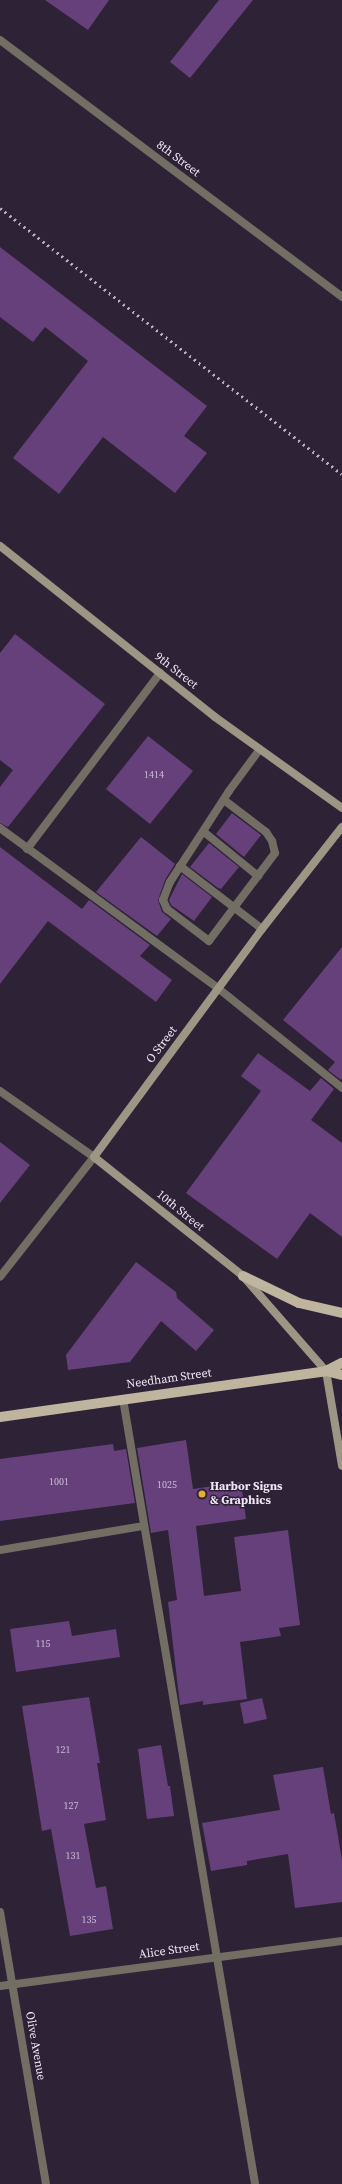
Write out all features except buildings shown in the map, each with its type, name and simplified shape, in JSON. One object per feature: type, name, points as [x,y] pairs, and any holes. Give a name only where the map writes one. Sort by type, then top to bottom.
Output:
[{"type":"main road","points":[[243,1276],[299,1303],[342,1313]]},
{"type":"main road","points":[[326,1371],[342,1363]]},
{"type":"main road","name":"Needham Street","points":[[0,1417],[326,1371],[342,1375]]},
{"type":"street","name":"8th Street","points":[[0,40],[342,297]]},
{"type":"street","name":"9th Street","points":[[0,546],[160,673],[260,749],[342,808]]},
{"type":"street","points":[[27,849],[160,673]]},
{"type":"street","points":[[224,800],[257,825],[272,841],[275,853],[209,941],[167,909],[163,900],[170,882],[180,866],[224,800],[260,749]]},
{"type":"street","name":"O Street","points":[[0,1277],[94,1157],[262,929],[342,827]]},
{"type":"street","points":[[0,828],[219,989],[342,1088]]},
{"type":"street","points":[[204,832],[258,876]]},
{"type":"street","points":[[180,866],[262,929]]},
{"type":"street","name":"10th Street","points":[[0,1091],[94,1157],[243,1276],[326,1371]]},
{"type":"street","points":[[326,1371],[342,1466]]},
{"type":"street","points":[[123,1399],[255,2184]]},
{"type":"street","points":[[0,1550],[144,1526]]},
{"type":"street","name":"Olive Avenue","points":[[0,1912],[46,2184]]},
{"type":"street","name":"Alice Street","points":[[0,1986],[342,1941]]},
{"type":"railway","points":[[0,208],[342,474]]},
{"type":"place","name":"Harbor Signs & Graphics","points":[[202,1494]]}]
